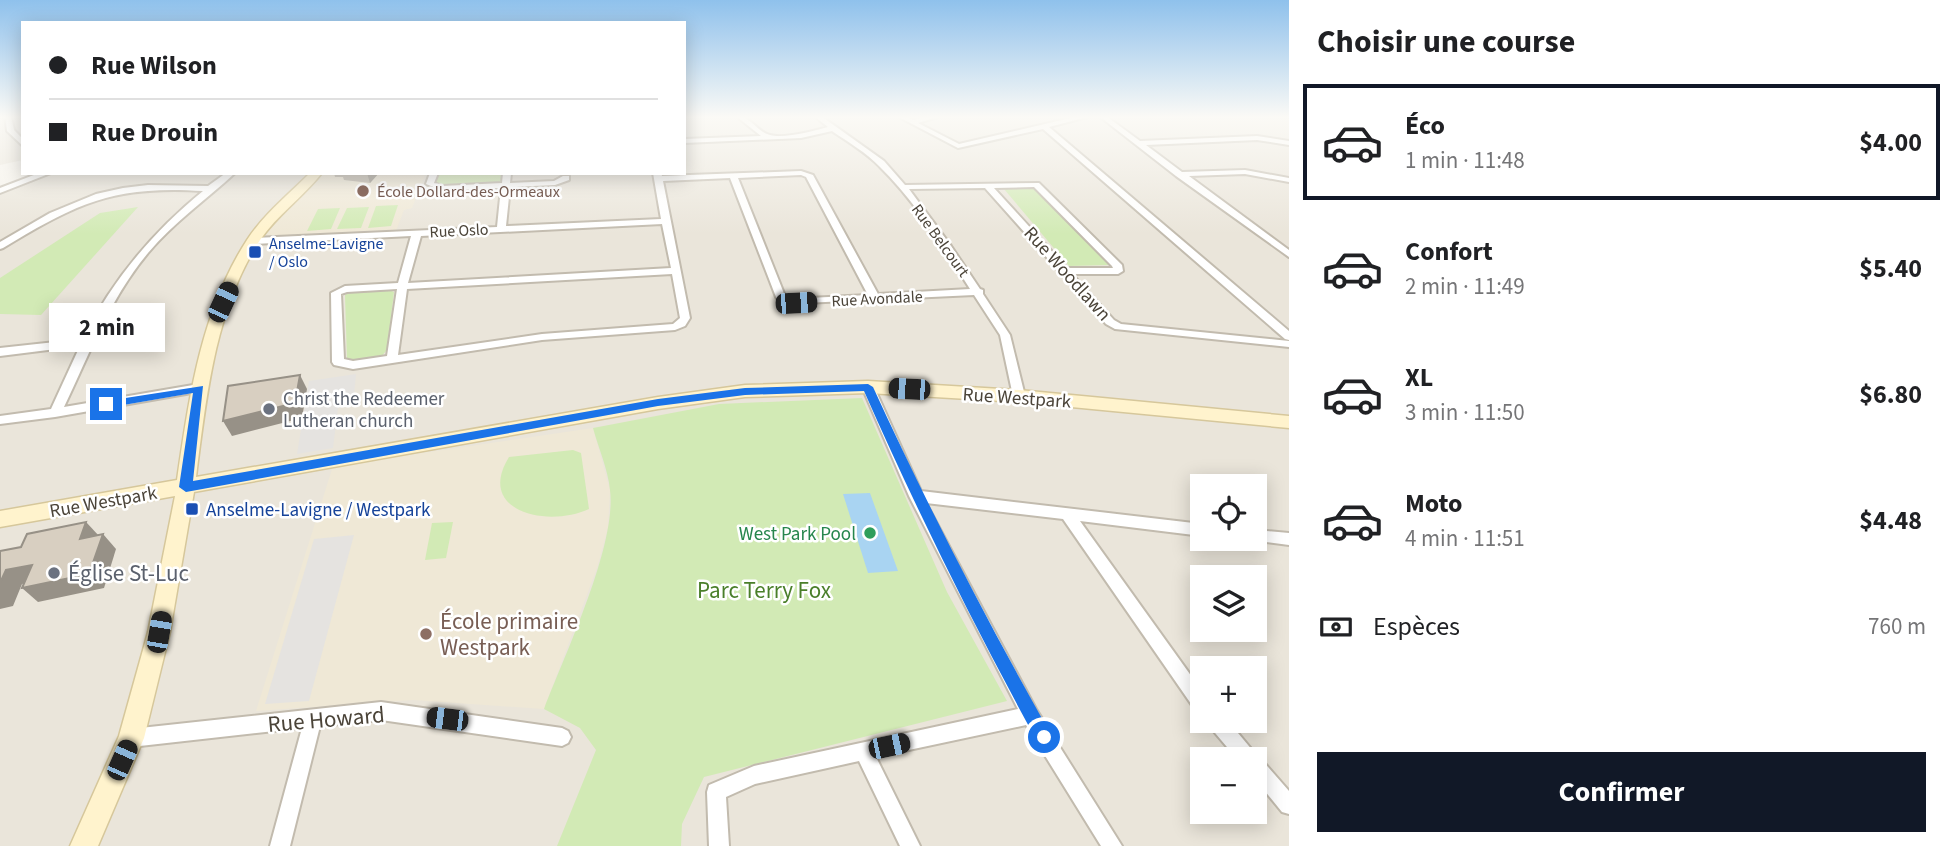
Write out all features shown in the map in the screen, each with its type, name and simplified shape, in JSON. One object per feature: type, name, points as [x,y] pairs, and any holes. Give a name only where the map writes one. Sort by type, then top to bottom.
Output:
[{"type":"street","name":"Rue Belcourt","points":[[871,155],[903,187],[979,292],[1005,335],[1019,396]]},
{"type":"street","points":[[1078,155],[1289,337]]},
{"type":"street","points":[[1156,155],[1289,254]]},
{"type":"street","points":[[1180,174],[1245,172],[1289,180]]},
{"type":"street","points":[[674,271],[345,289],[336,293],[338,362],[354,365],[542,337],[662,328],[681,324],[685,318],[658,176],[802,173],[813,178],[875,298]]},
{"type":"street","points":[[0,191],[42,175]]},
{"type":"street","points":[[55,413],[106,307],[140,256],[159,233],[228,175]]},
{"type":"street","points":[[83,846],[131,738],[159,632],[186,487],[199,388],[223,302],[253,240],[315,175]]},
{"type":"street","points":[[433,175],[430,184],[434,187],[555,183],[566,178]]},
{"type":"street","points":[[501,228],[507,175]]},
{"type":"street","name":"Rue Avondale","points":[[733,176],[781,297],[787,302],[979,292]]},
{"type":"street","points":[[0,246],[52,213],[86,199],[124,189],[163,185],[210,189]]},
{"type":"street","name":"Rue Woodlawn","points":[[987,185],[1110,322],[1119,327],[1289,344]]},
{"type":"street","points":[[903,187],[1037,185],[1117,265],[1118,271],[1066,271]]},
{"type":"street","name":"Rue Oslo","points":[[253,240],[665,221]]},
{"type":"street","points":[[392,359],[402,286],[417,232]]},
{"type":"street","points":[[0,352],[88,342]]},
{"type":"street","points":[[868,387],[916,496],[1030,715],[1112,846]]},
{"type":"street","name":"Rue Westpark","points":[[0,519],[658,403],[745,391],[868,387],[1019,396],[1289,422]]},
{"type":"street","points":[[0,419],[55,413],[199,388]]},
{"type":"street","points":[[916,496],[1190,529]]},
{"type":"street","points":[[1067,514],[1190,688]]},
{"type":"street","points":[[1267,537],[1289,539]]},
{"type":"street","name":"Rue Howard","points":[[131,738],[380,711],[562,737]]},
{"type":"street","points":[[719,846],[716,792],[754,775],[1030,715]]},
{"type":"street","points":[[280,846],[313,720]]},
{"type":"street","points":[[1226,733],[1239,747]]},
{"type":"street","points":[[864,752],[911,846]]},
{"type":"street","points":[[1267,779],[1289,805]]},
{"type":"shaded area","points":[[0,155],[21,155],[21,160],[0,165]]},
{"type":"shaded area","points":[[686,155],[1289,155],[1289,846],[0,846],[0,190],[39,175],[686,175]]},
{"type":"shaded area","name":"École Dollard-des-Ormeaux","points":[[322,175],[425,175],[412,208],[404,210],[396,231],[265,237],[280,216]]},
{"type":"shaded area","points":[[356,374],[353,406],[338,408],[333,448],[297,454],[309,381]]},
{"type":"shaded area","name":"École primaire Westpark","points":[[593,428],[610,490],[608,528],[597,568],[544,709],[413,700],[256,711],[333,466]]},
{"type":"shaded area","points":[[354,535],[309,701],[265,704],[314,539]]},
{"type":"green space","points":[[437,175],[502,175],[501,184],[443,187],[434,183]]},
{"type":"green space","points":[[1004,189],[1035,189],[1109,265],[1069,266]]},
{"type":"green space","points":[[398,205],[391,226],[368,228],[376,206]]},
{"type":"green space","points":[[138,207],[41,315],[0,314],[0,278],[100,213]]},
{"type":"green space","points":[[369,207],[361,228],[337,229],[347,208]]},
{"type":"green space","points":[[340,208],[331,229],[307,231],[318,209]]},
{"type":"green space","points":[[353,291],[394,292],[387,350],[380,358],[347,360],[345,295]]},
{"type":"green space","name":"Parc Terry Fox","points":[[862,398],[947,592],[1007,701],[704,777],[682,824],[681,846],[557,846],[596,750],[580,728],[544,709],[576,630],[606,540],[610,490],[593,428],[719,404]]},
{"type":"green space","points":[[573,450],[581,453],[589,509],[554,517],[521,511],[509,503],[501,491],[501,476],[509,457]]},
{"type":"green space","points":[[453,522],[446,558],[425,560],[432,523]]},
{"type":"water","name":"West Park Pool","points":[[870,493],[898,571],[868,573],[843,494]]},
{"type":"building","points":[[300,375],[295,403],[223,421],[228,386]]},
{"type":"building","points":[[86,522],[80,539],[103,534],[89,574],[22,588],[32,565],[6,570],[0,583],[0,551],[21,547],[27,534]]},
{"type":"place","name":"École Dollard-des-Ormeaux","points":[[363,191]]},
{"type":"place","name":"Anselme-Lavigne / Oslo","points":[[255,252]]},
{"type":"place","name":"Christ the Redeemer Lutheran church","points":[[269,409]]},
{"type":"place","name":"Anselme-Lavigne / Westpark","points":[[192,509]]},
{"type":"place","name":"West Park Pool","points":[[870,533]]},
{"type":"place","name":"Église St-Luc","points":[[54,573]]},
{"type":"place","name":"École primaire Westpark","points":[[426,634]]},
{"type":"route","points":[[106,404],[199,388],[186,487],[658,403],[745,391],[868,387],[916,496],[991,642],[1044,737]]}]
